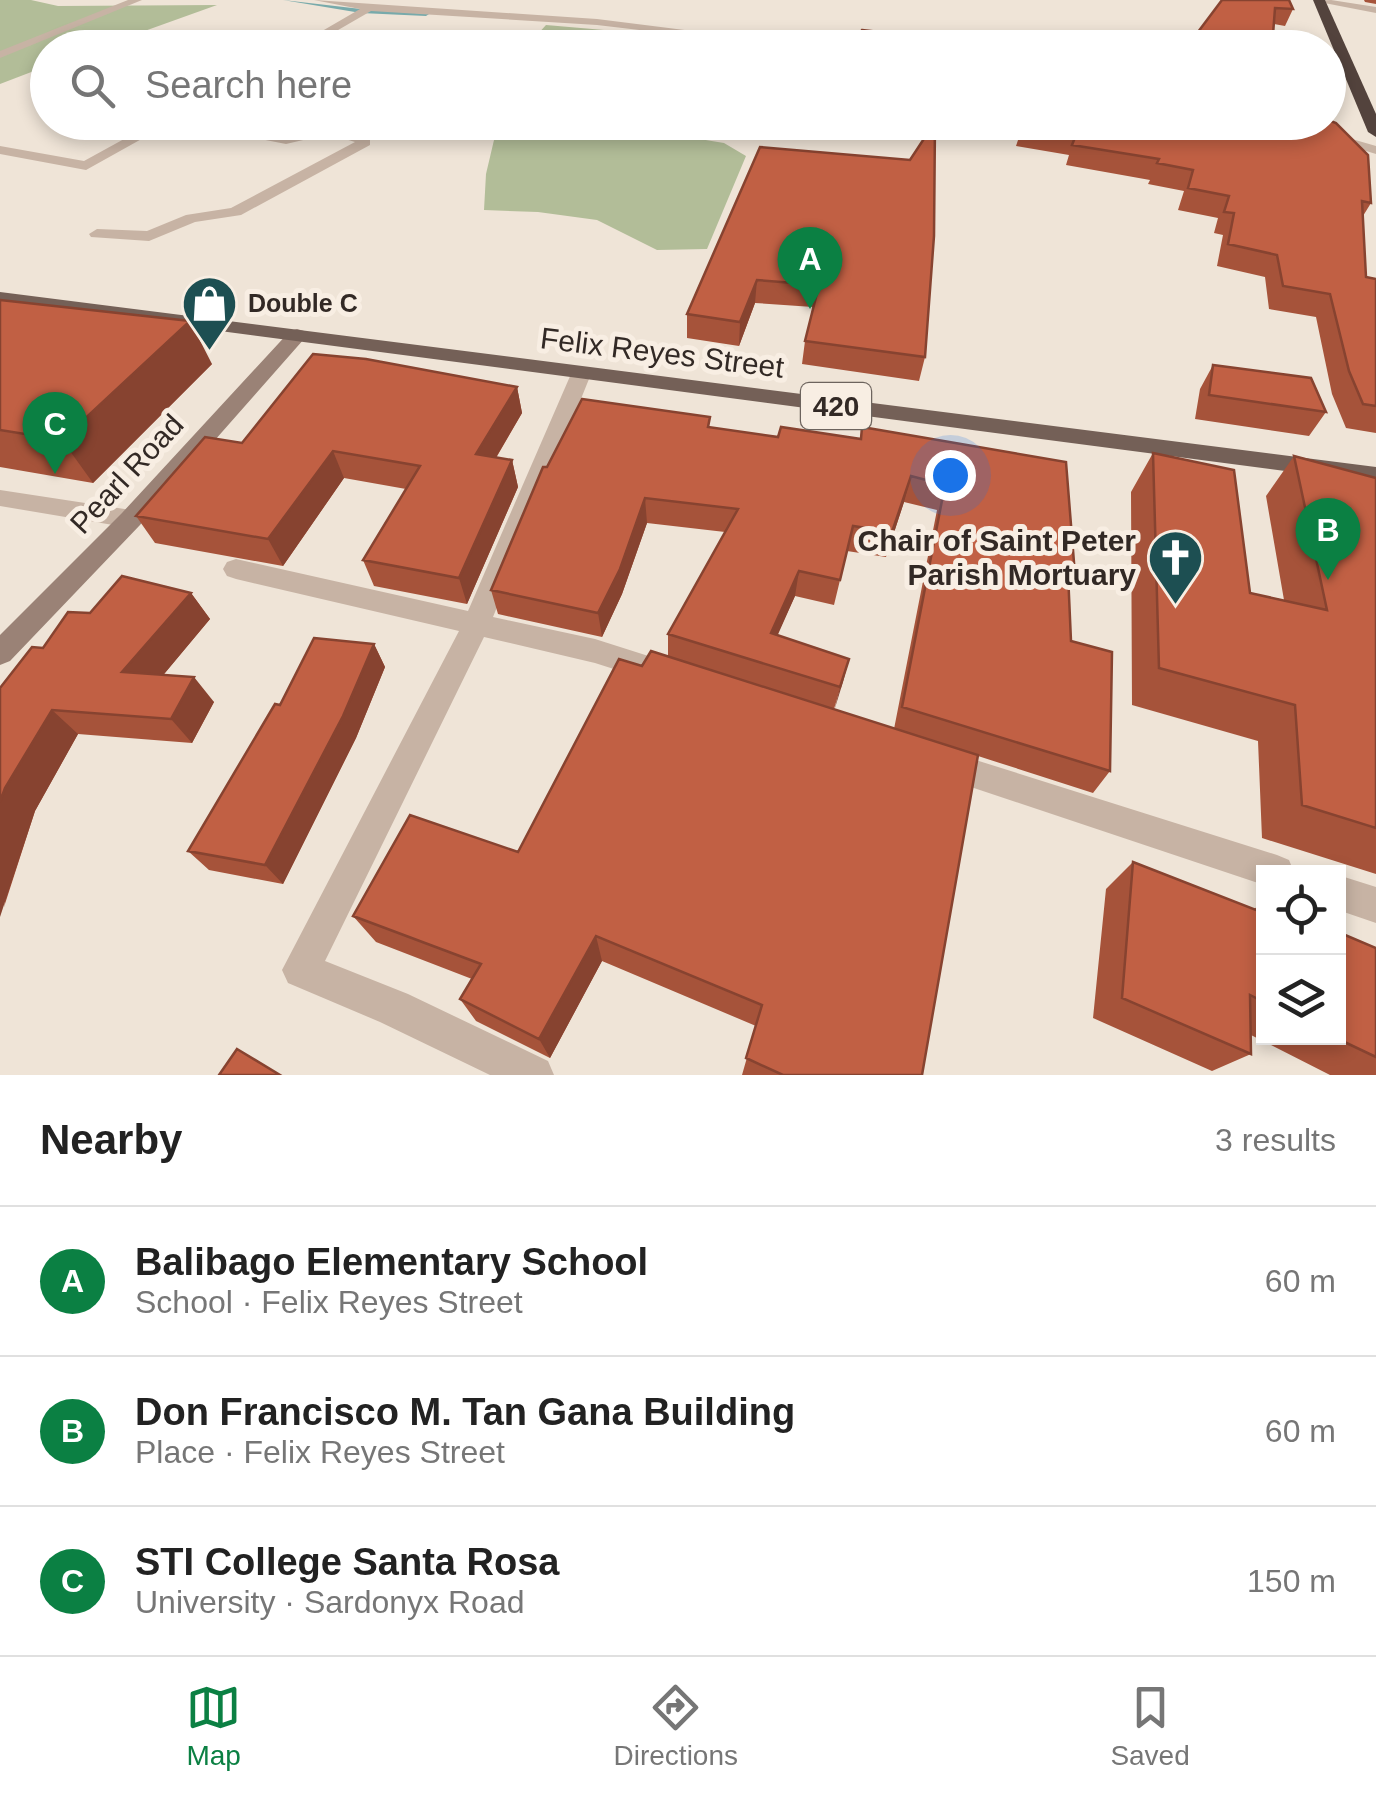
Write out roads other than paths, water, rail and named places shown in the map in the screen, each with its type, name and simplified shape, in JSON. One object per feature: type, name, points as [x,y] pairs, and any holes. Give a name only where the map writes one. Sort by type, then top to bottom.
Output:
[{"type":"highway","points":[[1319,0],[1332,30]]},
{"type":"highway","points":[[1346,63],[1376,132]]},
{"type":"main road","name":"Felix Reyes Street","points":[[0,298],[1376,475]]},
{"type":"street","points":[[62,30],[137,0]]},
{"type":"street","points":[[319,0],[365,10],[597,22],[667,30]]},
{"type":"street","points":[[1319,0],[1376,10]]},
{"type":"street","points":[[330,30],[365,10]]},
{"type":"street","points":[[0,55],[30,43]]},
{"type":"street","points":[[0,150],[86,166],[133,140]]},
{"type":"street","points":[[97,234],[149,236],[192,218],[235,212],[365,142],[361,140]]},
{"type":"street","points":[[1341,140],[1376,150]]},
{"type":"street","name":"Pearl Road","points":[[0,654],[131,520],[297,334]]},
{"type":"street","points":[[534,1075],[394,1008],[302,970],[477,622],[582,374]]},
{"type":"street","points":[[0,498],[131,520]]},
{"type":"street","points":[[236,570],[596,651],[709,688]]},
{"type":"street","points":[[918,756],[1256,865]]},
{"type":"street","points":[[1346,895],[1376,904]]},
{"type":"waterway","points":[[285,0],[361,11],[426,14]]},
{"type":"place","name":"Balibago Elementary School","points":[[810,309]]},
{"type":"place","name":"Double C","points":[[209,352]]},
{"type":"place","name":"STI College Santa Rosa","points":[[55,474]]},
{"type":"place","name":"Don Francisco M. Tan Gana Building","points":[[1328,580]]},
{"type":"place","name":"Chair of Saint Peter Parish Mortuary","points":[[1175,607]]}]
